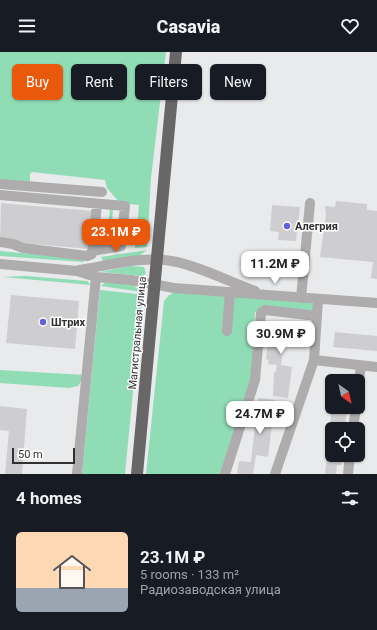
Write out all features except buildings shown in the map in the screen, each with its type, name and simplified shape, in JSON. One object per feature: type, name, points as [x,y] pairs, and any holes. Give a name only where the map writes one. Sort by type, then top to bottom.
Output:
[{"type":"highway","name":"Магистральная улица","points":[[137,474],[176,52]]},
{"type":"street","points":[[0,184],[102,192]]},
{"type":"street","points":[[30,198],[31,186]]},
{"type":"street","points":[[0,195],[125,206],[121,246],[92,252],[88,256],[23,248],[13,244],[0,242]]},
{"type":"street","points":[[300,298],[310,203]]},
{"type":"street","points":[[77,474],[95,272],[92,252],[97,204]]},
{"type":"street","points":[[95,272],[132,262],[157,260],[177,262],[268,296]]},
{"type":"street","points":[[0,264],[95,272],[155,286],[318,300],[377,303]]},
{"type":"street","points":[[227,331],[230,292]]},
{"type":"street","points":[[276,474],[314,360],[318,300]]},
{"type":"street","points":[[225,474],[255,380],[260,313],[265,310],[317,316]]},
{"type":"street","points":[[314,360],[377,367]]},
{"type":"street","points":[[360,374],[361,366]]},
{"type":"street","points":[[348,474],[349,462]]},
{"type":"green space","points":[[0,52],[166,52],[165,64],[135,64],[135,100],[160,100],[151,178],[147,247],[135,248],[139,205],[120,203],[107,188],[105,180],[32,172],[30,174],[30,183],[0,180]]},
{"type":"green space","points":[[110,209],[113,210],[110,244],[106,244]]},
{"type":"green space","points":[[147,250],[139,256],[103,261],[101,257]]},
{"type":"green space","points":[[0,251],[82,259],[84,262],[0,256]]},
{"type":"green space","points":[[130,266],[144,267],[146,274],[141,276],[101,272]]},
{"type":"green space","points":[[26,276],[87,281],[91,285],[3,277]]},
{"type":"green space","points":[[106,282],[133,285],[142,292],[101,286]]},
{"type":"green space","points":[[100,290],[137,294],[142,299],[125,474],[82,474]]},
{"type":"green space","points":[[176,292],[310,301],[313,304],[313,310],[311,313],[260,310],[255,312],[252,382],[222,474],[146,474],[164,301],[169,295]]},
{"type":"green space","points":[[0,370],[85,375],[78,386],[69,388],[0,383]]},
{"type":"place","name":"Алегрия","points":[[287,226]]},
{"type":"place","name":"Штрих","points":[[43,322]]}]
